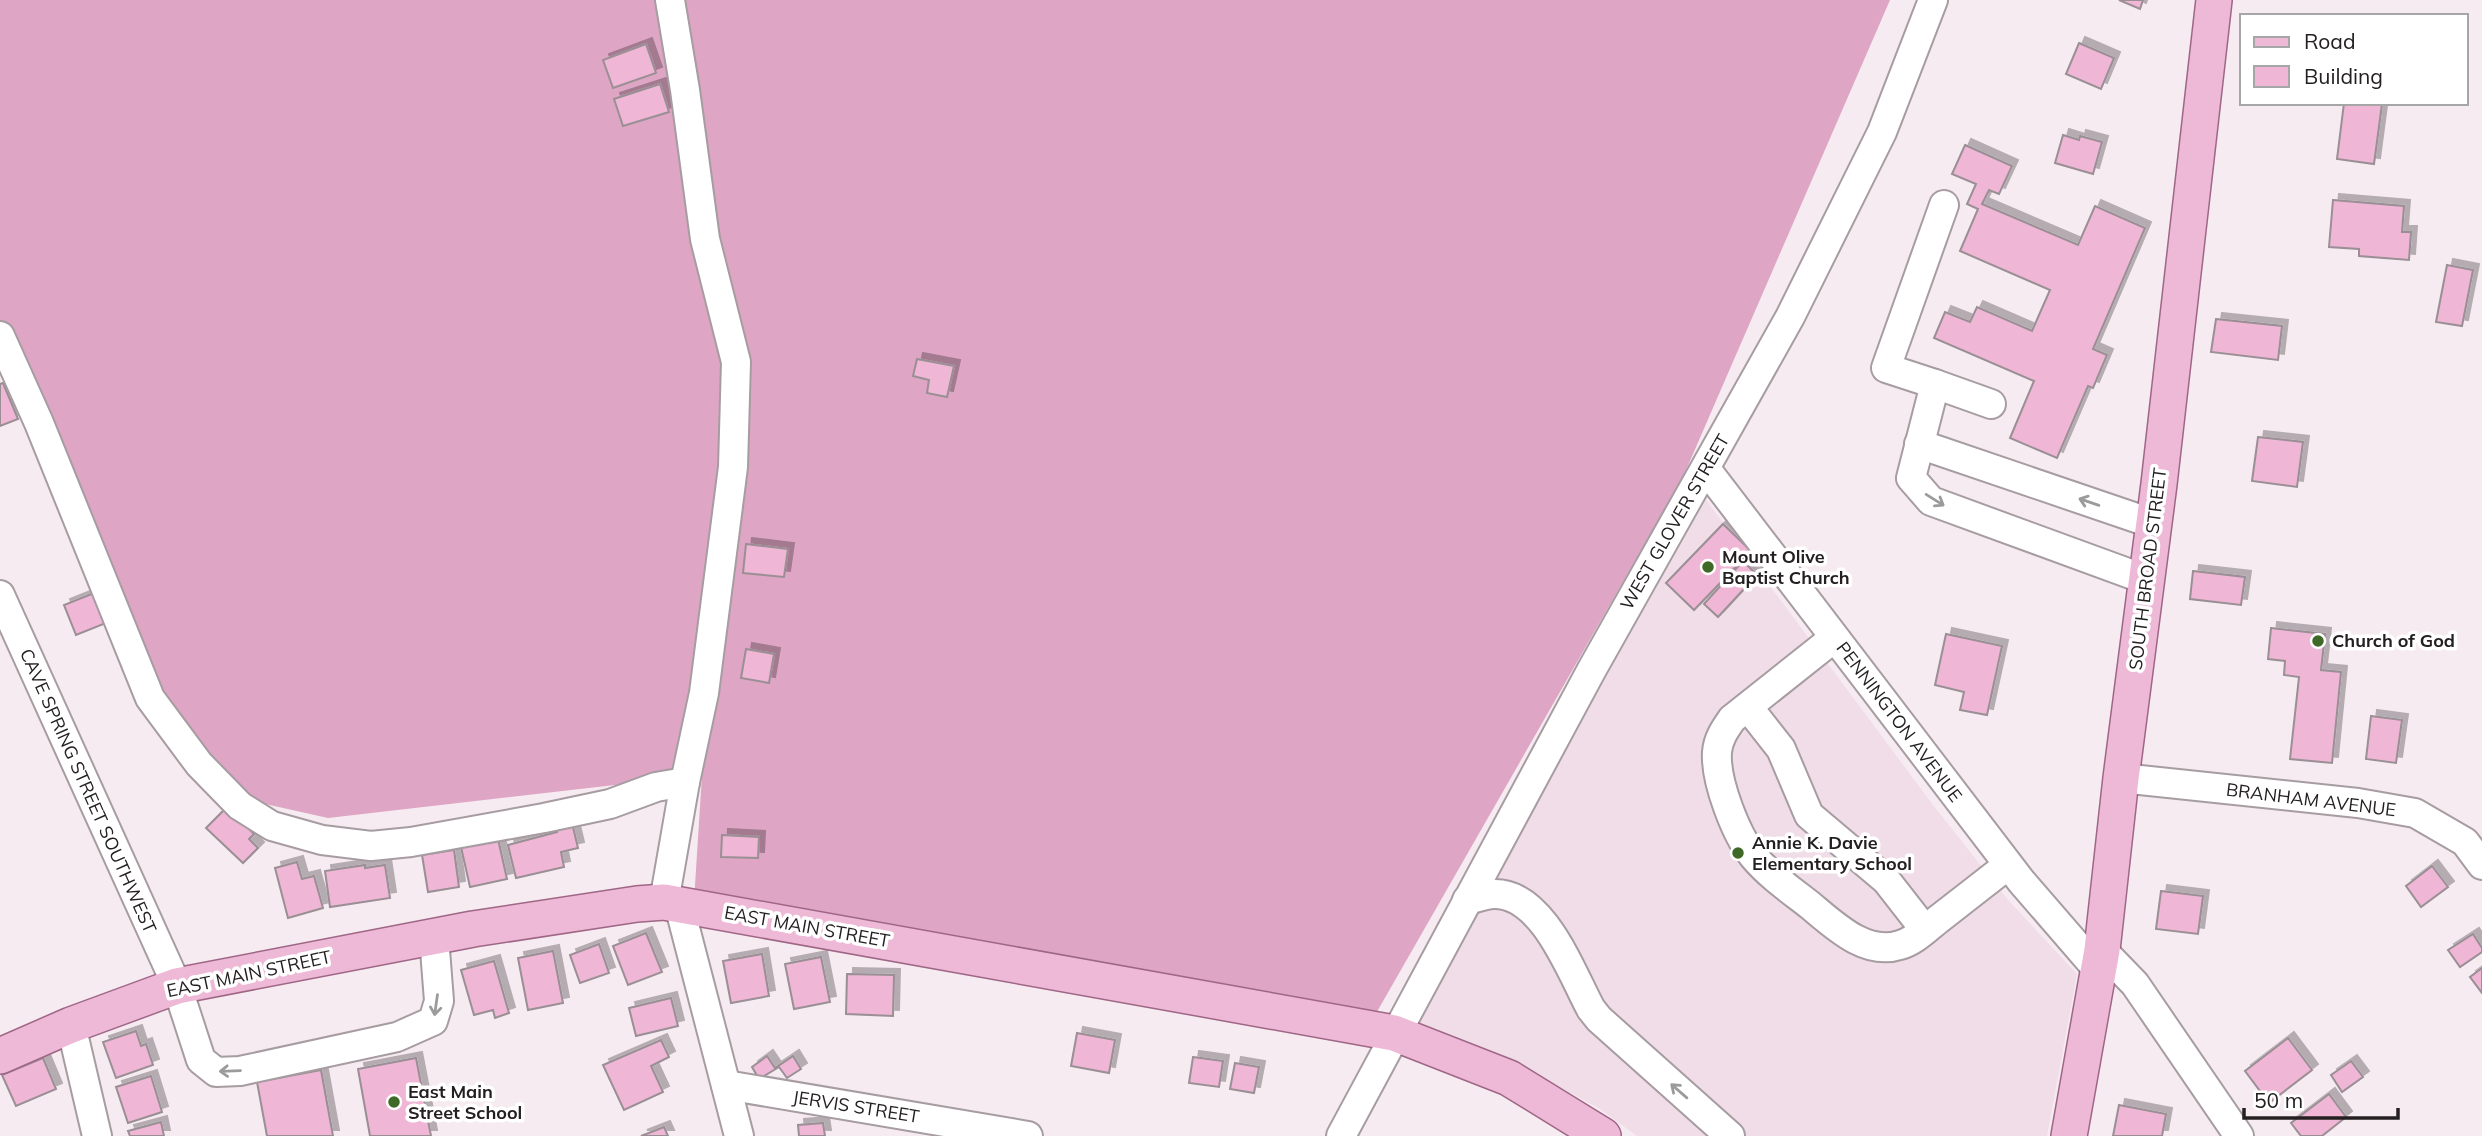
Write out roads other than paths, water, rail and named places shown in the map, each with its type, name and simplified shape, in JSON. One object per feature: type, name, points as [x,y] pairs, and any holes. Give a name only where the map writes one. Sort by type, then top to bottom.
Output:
[{"type":"main road","name":"SOUTH BROAD STREET","points":[[2069,1136],[2100,960],[2154,524],[2214,0]]},
{"type":"main road","name":"EAST MAIN STREET","points":[[0,1056],[177,986],[434,937],[637,904],[672,904],[1394,1033],[1509,1078],[1603,1136]]},
{"type":"street","points":[[670,0],[705,239],[736,362],[733,467],[704,693],[685,782],[672,904],[739,1136]]},
{"type":"street","name":"WEST GLOVER STREET","points":[[1341,1136],[1591,671],[1790,317],[1882,132],[1933,0]]},
{"type":"street","points":[[1944,205],[1886,368],[1991,404]]},
{"type":"street","points":[[0,335],[150,698],[199,764],[240,806],[272,826],[322,840],[371,846],[411,842],[544,818],[610,804],[656,787],[685,782]]},
{"type":"street","points":[[1935,384],[1911,478],[1931,501],[2147,580]]},
{"type":"street","points":[[1919,444],[2154,524]]},
{"type":"street","name":"PENNINGTON AVENUE","points":[[1706,469],[2008,865],[2100,960],[2135,984],[2239,1136]]},
{"type":"street","name":"CAVE SPRING STREET SOUTHWEST","points":[[0,595],[6,627],[177,986],[201,1059],[216,1072],[240,1071],[397,1037],[433,1021],[439,1001],[434,937]]},
{"type":"street","points":[[1834,638],[1732,719],[1722,732],[1717,752],[1718,772],[1729,809],[1753,856],[1772,875],[1842,932],[1863,943],[1879,946],[1900,946],[1925,930],[2008,865]]},
{"type":"street","points":[[1748,706],[1781,749],[1809,816],[1886,880],[1925,930]]},
{"type":"street","name":"BRANHAM AVENUE","points":[[2121,778],[2358,803],[2415,813],[2465,842],[2482,866]]},
{"type":"street","points":[[1467,900],[1495,894],[1519,900],[1535,911],[1550,932],[1591,1009],[1608,1029],[1730,1136]]},
{"type":"street","points":[[71,1026],[97,1136]]},
{"type":"street","name":"JERVIS STREET","points":[[726,1085],[1028,1136]]},
{"type":"place","name":"Mount Olive Baptist Church","points":[[1708,567]]},
{"type":"place","name":"Church of God","points":[[2318,641]]},
{"type":"place","name":"Annie K. Davie Elementary School","points":[[1738,853]]},
{"type":"place","name":"East Main Street School","points":[[394,1102]]}]
